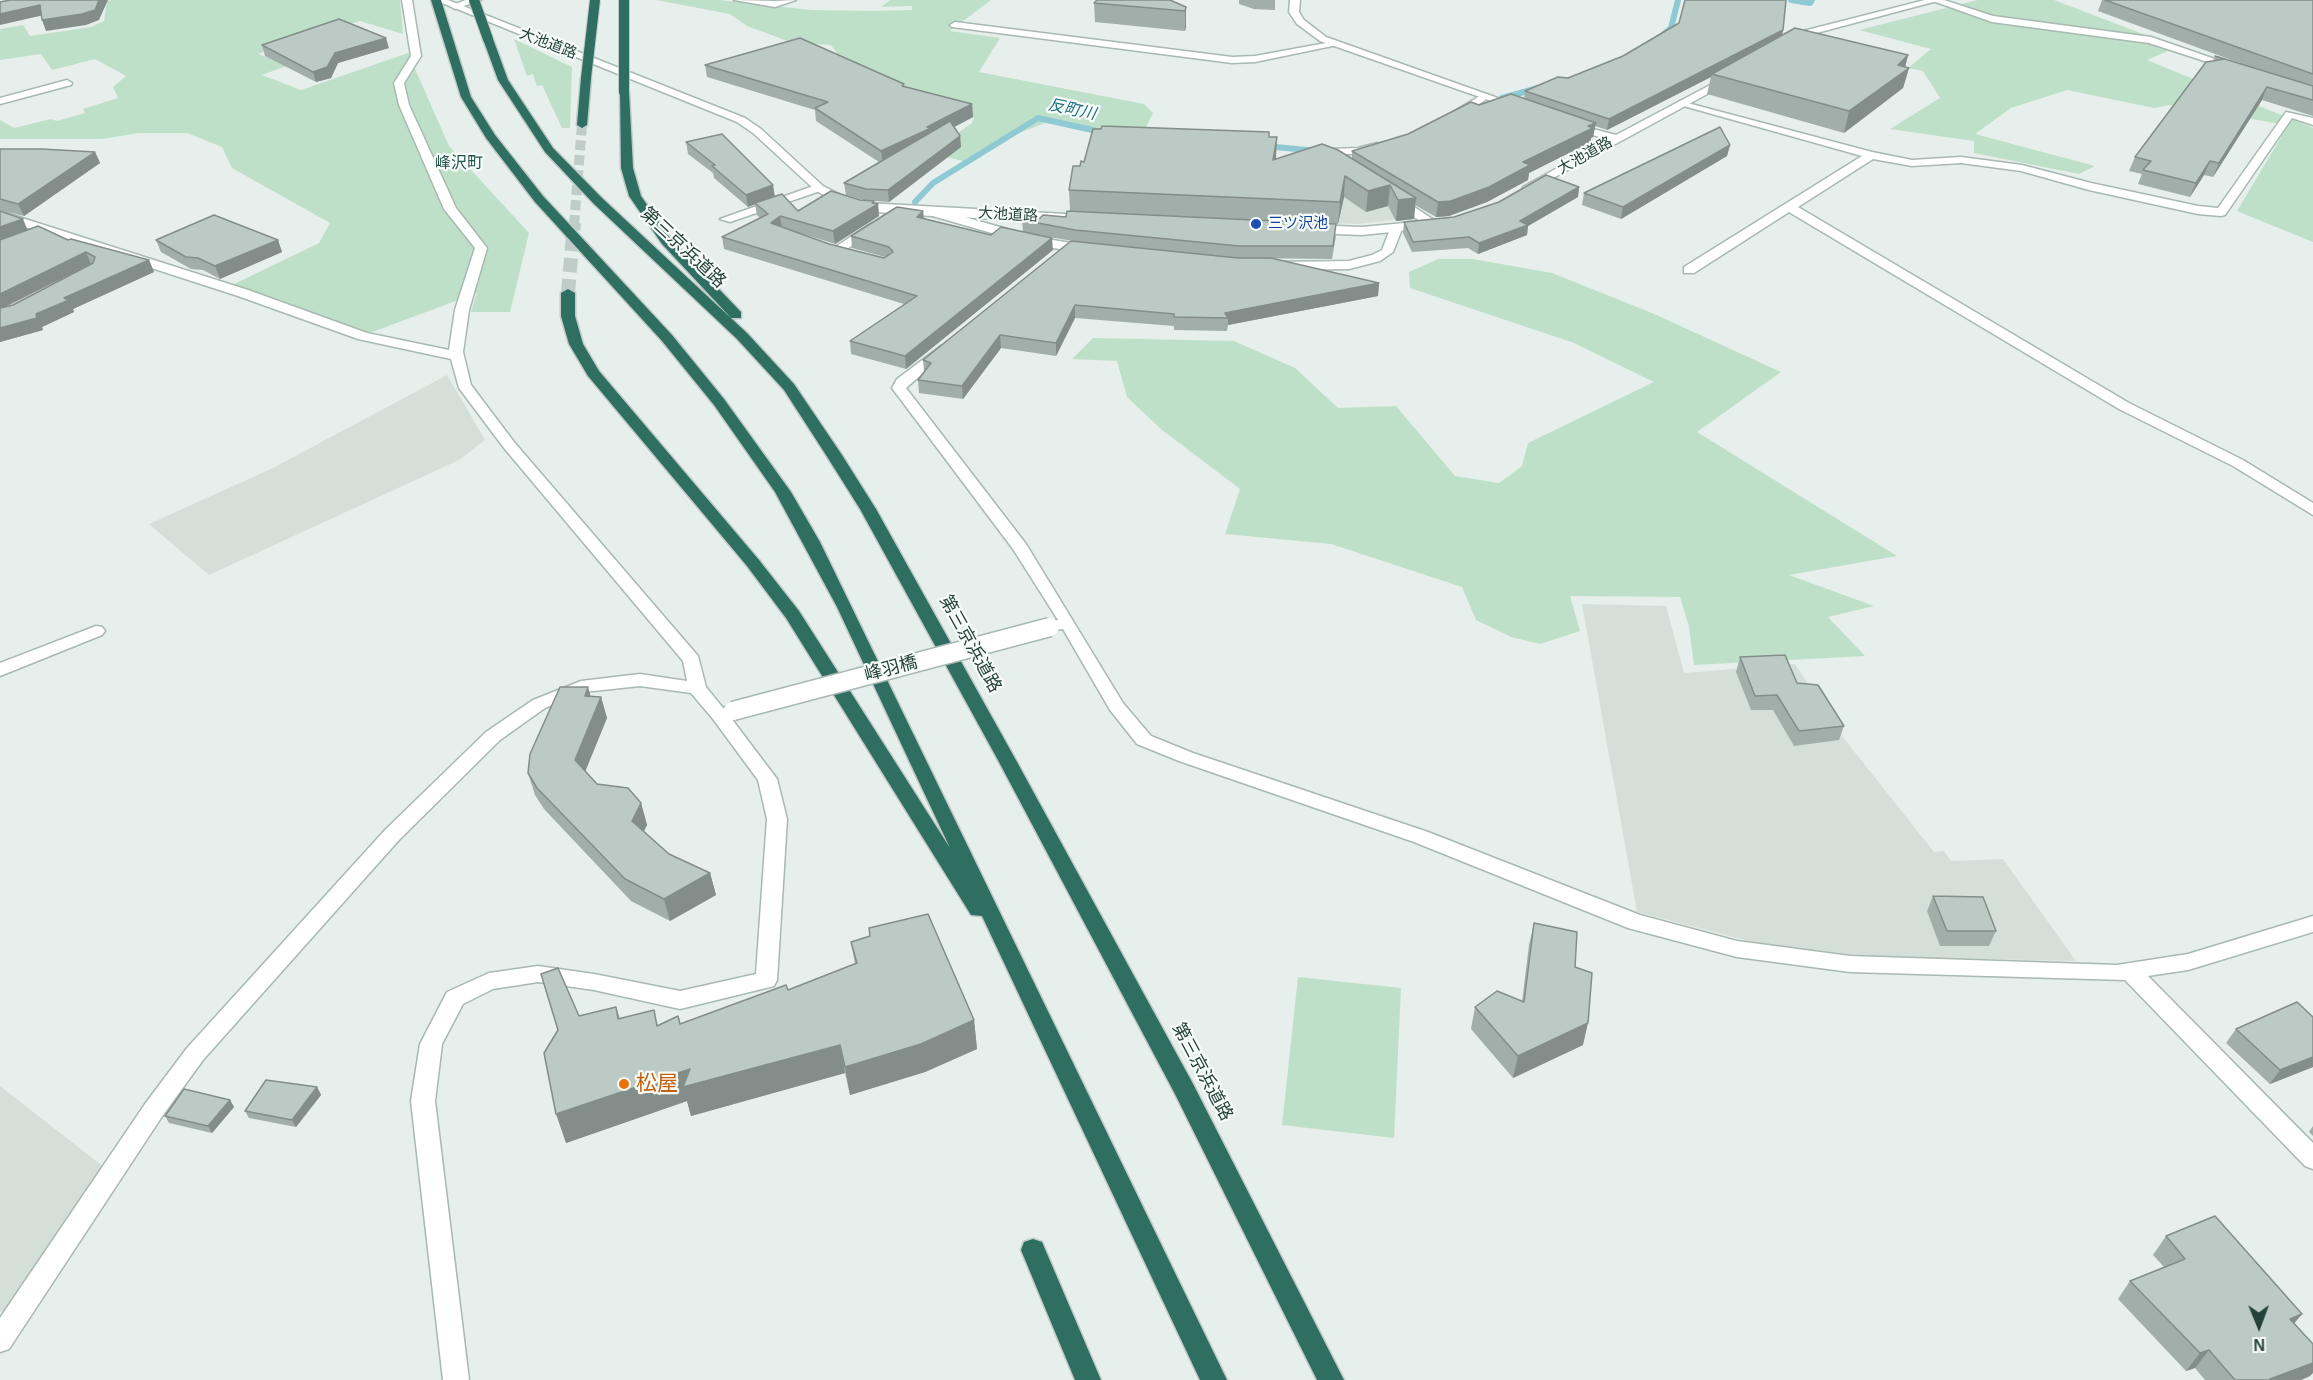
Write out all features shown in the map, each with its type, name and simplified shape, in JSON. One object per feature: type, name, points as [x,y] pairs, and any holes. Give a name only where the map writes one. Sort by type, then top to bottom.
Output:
[{"type":"highway","points":[[438,0],[453,62],[466,97],[490,136],[539,199],[667,338],[755,450],[783,492],[845,607],[1214,1380]]},
{"type":"highway","name":"第三京浜道路","points":[[475,0],[503,80],[524,116],[549,150],[598,201],[742,336],[789,387],[868,509],[1179,1079],[1331,1380]]},
{"type":"highway","points":[[582,125],[595,0]]},
{"type":"highway","points":[[624,0],[627,168],[635,196],[666,241],[753,332],[797,385],[834,455]]},
{"type":"highway","points":[[568,294],[568,316],[576,344],[593,373],[753,563],[793,615],[833,675],[1025,986]]},
{"type":"highway","points":[[1033,1250],[1088,1380]]},
{"type":"street","points":[[407,0],[416,56],[399,82],[404,105],[450,209],[481,248],[462,310],[457,356],[464,385],[509,445],[692,660],[696,688]]},
{"type":"street","name":"大池道路","points":[[438,0],[741,120],[757,131],[819,188],[841,200],[866,207],[899,210],[1076,218]]},
{"type":"street","points":[[455,6],[475,0]]},
{"type":"street","points":[[739,0],[775,4],[791,0]]},
{"type":"street","points":[[1295,0],[1294,12],[1300,22],[1323,39],[1527,110]]},
{"type":"street","points":[[1778,50],[1806,33],[1935,0],[1992,19],[2151,40],[2251,74]]},
{"type":"street","points":[[955,25],[1232,60],[1255,59],[1337,44]]},
{"type":"street","name":"大池道路","points":[[1513,196],[1740,71]]},
{"type":"street","points":[[0,101],[67,83]]},
{"type":"street","points":[[1441,122],[1487,96]]},
{"type":"street","points":[[1684,103],[1871,155],[1912,163],[1961,159],[2022,168],[2187,208],[2221,212],[2290,114],[2313,122]]},
{"type":"street","points":[[1561,121],[1617,139]]},
{"type":"street","points":[[1353,174],[1333,162],[1335,151],[1358,151],[1390,142]]},
{"type":"street","points":[[1689,270],[1871,155]]},
{"type":"street","points":[[726,219],[819,188]]},
{"type":"street","points":[[1303,229],[1362,231],[1438,223],[1383,193]]},
{"type":"street","points":[[1790,207],[2124,406],[2238,463],[2313,510]]},
{"type":"street","points":[[835,251],[899,210]]},
{"type":"street","points":[[933,212],[1034,241],[1097,251]]},
{"type":"street","points":[[0,215],[243,292],[363,336],[457,356]]},
{"type":"street","points":[[1270,265],[1349,265],[1376,258],[1387,252],[1396,229]]},
{"type":"street","points":[[29,237],[48,230]]},
{"type":"street","points":[[821,247],[855,256]]},
{"type":"street","points":[[1052,260],[1068,247]]},
{"type":"street","points":[[957,338],[902,381],[899,388],[1020,548],[1059,625],[1116,706],[1144,740],[1186,757],[1421,837],[1635,922],[1737,949],[1850,964],[2001,970],[2130,971],[2188,963],[2313,924]]},
{"type":"street","name":"峰羽橋","points":[[726,713],[1059,625]]},
{"type":"street","points":[[0,670],[96,631]]},
{"type":"street","points":[[0,1340],[153,1111],[195,1054],[392,835],[493,736],[539,704],[581,687],[640,680],[696,688],[726,713],[767,779],[777,819],[765,980],[680,1000],[594,982],[538,974],[489,981],[455,998],[431,1044],[423,1101],[456,1380]]},
{"type":"street","points":[[2130,971],[2313,1159]]},
{"type":"shaded area","points":[[1281,164],[1307,165],[1413,218],[1357,224],[1274,221]]},
{"type":"shaded area","points":[[447,375],[485,440],[459,460],[209,575],[149,524],[271,469]]},
{"type":"shaded area","points":[[1582,604],[1666,606],[1684,673],[1795,664],[1842,736],[1934,852],[1944,851],[1951,861],[2003,859],[2076,961],[1843,956],[1753,942],[1637,912]]},
{"type":"shaded area","points":[[0,1086],[105,1168],[10,1308],[0,1312]]},
{"type":"green space","points":[[400,0],[403,34],[360,21],[258,54],[289,65],[262,75],[301,90],[408,53],[449,146],[529,233],[510,312],[471,312],[477,293],[367,334],[319,319],[232,285],[319,243],[330,223],[232,168],[222,147],[187,133],[139,133],[102,139],[0,139],[0,120],[14,128],[51,119],[57,121],[85,113],[83,109],[118,98],[113,87],[126,76],[95,59],[52,70],[41,54],[0,60],[0,29],[23,25],[30,36],[91,27],[104,21],[107,1]]},
{"type":"green space","points":[[656,0],[719,0],[811,10],[874,11],[912,10],[912,6],[881,7],[890,0],[991,0],[950,31],[1000,38],[979,72],[1144,104],[1153,113],[1140,139],[1053,120],[1006,138],[963,161],[934,154],[942,144],[972,123],[974,118],[847,67],[831,45],[793,43],[747,26],[730,14]]},
{"type":"green space","points":[[1978,0],[2054,0],[2177,47],[2147,60],[2313,128],[2313,242],[2237,211],[2286,129],[2275,123],[2169,105],[2154,108],[2067,90],[2011,108],[1975,134],[2095,166],[2079,174],[1974,153],[1974,141],[1890,129],[1940,98],[1923,71],[1908,68],[1931,49],[1859,30]]},
{"type":"green space","points":[[514,39],[572,67],[570,128],[562,128],[542,85],[537,86],[533,74],[527,76]]},
{"type":"green space","points":[[1438,259],[1473,259],[1552,273],[1652,313],[1781,372],[1697,432],[1897,556],[1789,575],[1874,606],[1828,617],[1865,656],[1694,665],[1689,627],[1680,597],[1570,596],[1580,631],[1540,644],[1511,637],[1476,620],[1462,587],[1331,544],[1225,534],[1240,489],[1162,430],[1127,397],[1117,361],[1072,359],[1093,338],[1234,341],[1295,368],[1338,408],[1396,406],[1455,476],[1499,483],[1522,466],[1528,443],[1654,382],[1574,343],[1410,288],[1409,272]]},
{"type":"green space","points":[[1298,977],[1401,988],[1394,1138],[1282,1125]]},
{"type":"building","points":[[99,0],[95,10],[42,20],[40,5],[0,14],[0,2]]},
{"type":"building","points":[[1097,0],[1170,0],[1186,7],[1185,11],[1094,3]]},
{"type":"building","points":[[1685,0],[1786,0],[1783,30],[1609,119],[1525,91],[1558,77],[1568,78],[1623,56],[1679,23]]},
{"type":"building","points":[[2105,0],[2313,0],[2313,74]]},
{"type":"building","points":[[339,19],[386,38],[335,53],[327,67],[313,72],[262,45]]},
{"type":"building","points":[[1795,28],[1908,55],[1898,65],[1909,68],[1849,111],[1712,74]]},
{"type":"building","points":[[800,38],[904,84],[902,86],[972,104],[927,127],[931,128],[881,151],[815,108],[828,102],[705,65]]},
{"type":"building","points":[[2225,59],[2313,86],[2313,100],[2267,87],[2219,163],[2210,161],[2196,183],[2143,170],[2151,161],[2135,157],[2206,62]]},
{"type":"building","points":[[1511,94],[1596,123],[1588,126],[1593,128],[1523,162],[1530,165],[1489,187],[1451,201],[1438,202],[1352,151],[1408,134],[1471,102],[1479,105]]},
{"type":"building","points":[[950,121],[960,136],[888,190],[866,189],[844,183]]},
{"type":"building","points":[[1102,126],[1269,132],[1269,137],[1277,137],[1273,160],[1322,144],[1338,150],[1416,198],[1398,200],[1390,185],[1368,191],[1345,176],[1340,202],[1069,190],[1073,166],[1080,166],[1081,161],[1084,162],[1093,129],[1101,129]]},
{"type":"building","points":[[1720,127],[1730,145],[1623,207],[1584,193]]},
{"type":"building","points":[[722,134],[773,185],[746,195],[712,166],[715,165],[686,142]]},
{"type":"building","points":[[0,149],[95,152],[18,204],[0,199]]},
{"type":"building","points":[[1546,175],[1579,187],[1520,221],[1528,225],[1479,243],[1469,237],[1413,242],[1404,222],[1454,217],[1499,202]]},
{"type":"building","points":[[831,191],[860,200],[874,201],[872,203],[878,204],[833,231],[780,216],[771,223],[829,244],[884,258],[893,252],[889,247],[851,236],[897,207],[923,211],[917,217],[991,235],[1001,227],[1052,238],[905,356],[850,341],[917,296],[722,237],[768,214],[755,203],[782,194],[798,211]]},
{"type":"building","points":[[0,211],[23,219],[0,227]]},
{"type":"building","points":[[1067,211],[1336,224],[1333,246],[1239,246],[1075,230],[1022,220],[1025,216],[1066,217]]},
{"type":"building","points":[[214,215],[278,240],[215,266],[198,258],[186,257],[156,240]]},
{"type":"building","points":[[38,226],[68,240],[149,260],[64,298],[69,300],[36,314],[37,318],[0,328],[0,308],[13,305],[93,263],[95,257],[86,252],[0,294],[0,240]]},
{"type":"building","points":[[1071,241],[1238,258],[1271,258],[1379,283],[1225,313],[1228,318],[1174,317],[1174,314],[1075,305],[1056,343],[1000,335],[962,386],[918,380],[931,363],[923,360]]},
{"type":"building","points":[[1785,655],[1797,683],[1818,685],[1844,726],[1799,731],[1777,695],[1755,696],[1740,657]]},
{"type":"building","points":[[560,687],[588,687],[585,696],[601,697],[575,760],[597,784],[628,788],[641,803],[632,821],[669,854],[710,873],[664,899],[625,879],[537,788],[528,773],[530,754]]},
{"type":"building","points":[[1933,896],[1983,897],[1996,931],[1947,931]]},
{"type":"building","points":[[928,914],[974,1020],[921,1044],[845,1067],[840,1045],[683,1087],[690,1069],[556,1114],[544,1053],[558,1030],[541,974],[558,968],[579,1016],[616,1007],[618,1019],[654,1010],[657,1026],[678,1016],[680,1024],[786,985],[788,990],[857,963],[851,942],[870,936],[869,928]]},
{"type":"building","points":[[1534,923],[1577,932],[1575,967],[1592,973],[1588,1023],[1518,1056],[1475,1007],[1497,991],[1524,1002]]},
{"type":"building","points":[[2297,1002],[2313,1017],[2313,1057],[2280,1070],[2236,1029]]},
{"type":"building","points":[[266,1080],[317,1087],[292,1120],[245,1111]]},
{"type":"building","points":[[184,1089],[230,1100],[208,1126],[165,1116]]},
{"type":"building","points":[[2215,1216],[2302,1314],[2290,1319],[2313,1344],[2313,1363],[2270,1379],[2272,1380],[2235,1380],[2209,1350],[2200,1353],[2130,1281],[2185,1259],[2166,1236]]},
{"type":"waterway","name":"反町川","points":[[1659,38],[1671,28],[1678,0]]},
{"type":"waterway","name":"反町川","points":[[1791,0],[1810,3],[1812,0]]},
{"type":"waterway","name":"反町川","points":[[1502,98],[1538,88]]},
{"type":"waterway","name":"反町川","points":[[915,202],[933,183],[1038,118],[1106,133]]},
{"type":"waterway","name":"反町川","points":[[1265,146],[1318,151]]},
{"type":"tunnel","points":[[574,225],[582,125]]},
{"type":"tunnel","points":[[568,293],[574,223]]},
{"type":"place","name":"三ツ沢池","points":[[1256,224]]},
{"type":"place","name":"松屋","points":[[624,1084]]},
{"type":"district","name":"峰沢町","points":[[459,164]]}]
